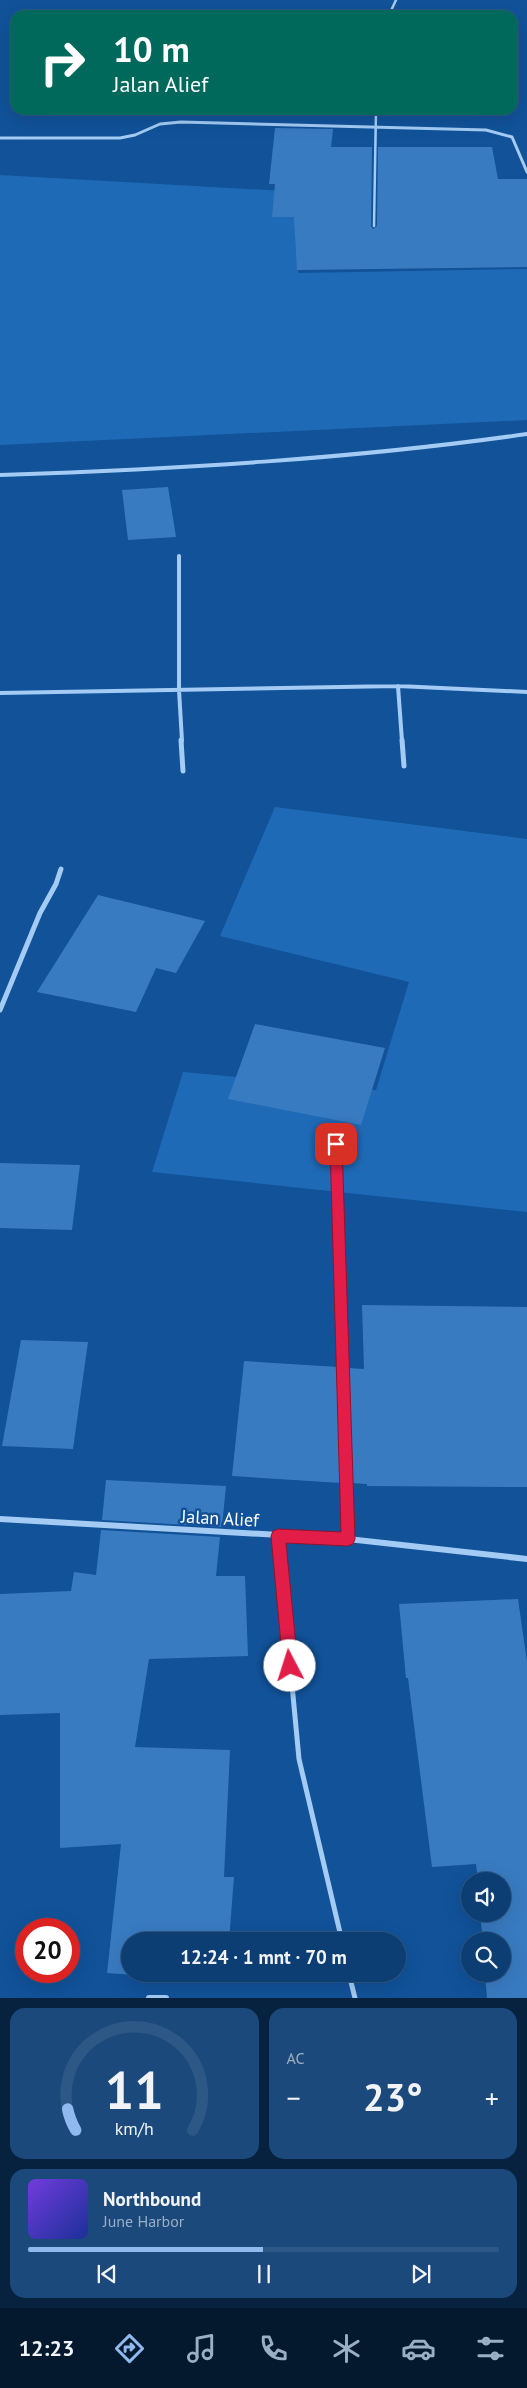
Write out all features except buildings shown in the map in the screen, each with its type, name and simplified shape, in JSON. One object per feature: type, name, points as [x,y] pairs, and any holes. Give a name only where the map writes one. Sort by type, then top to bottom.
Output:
[{"type":"street","points":[[0,138],[120,138],[135,135],[160,124],[181,122],[374,127],[503,133],[512,137],[527,172]]},
{"type":"street","points":[[0,475],[266,462],[458,445],[527,434]]},
{"type":"street","points":[[178,556],[179,690],[183,771]]},
{"type":"street","points":[[398,686],[404,766]]},
{"type":"street","points":[[0,693],[398,686],[527,692]]},
{"type":"street","points":[[0,1010],[36,923],[56,884],[61,869]]},
{"type":"street","points":[[336,1144],[348,1539]]},
{"type":"street","name":"Jalan Alief","points":[[0,1519],[348,1539],[527,1559]]},
{"type":"street","points":[[149,1998],[166,1998]]},
{"type":"lane","points":[[374,226],[375,115]]},
{"type":"lane","points":[[278,1536],[299,1759],[340,1932]]},
{"type":"lane","points":[[351,1982],[355,1998]]},
{"type":"shaded area","points":[[0,175],[302,192],[298,273],[527,269],[527,420],[0,445]]},
{"type":"shaded area","points":[[275,807],[527,839],[527,1212],[152,1172],[183,1072],[376,1090],[409,982],[220,936]]},
{"type":"route","points":[[290,1666],[278,1536],[348,1539],[336,1144]]}]
